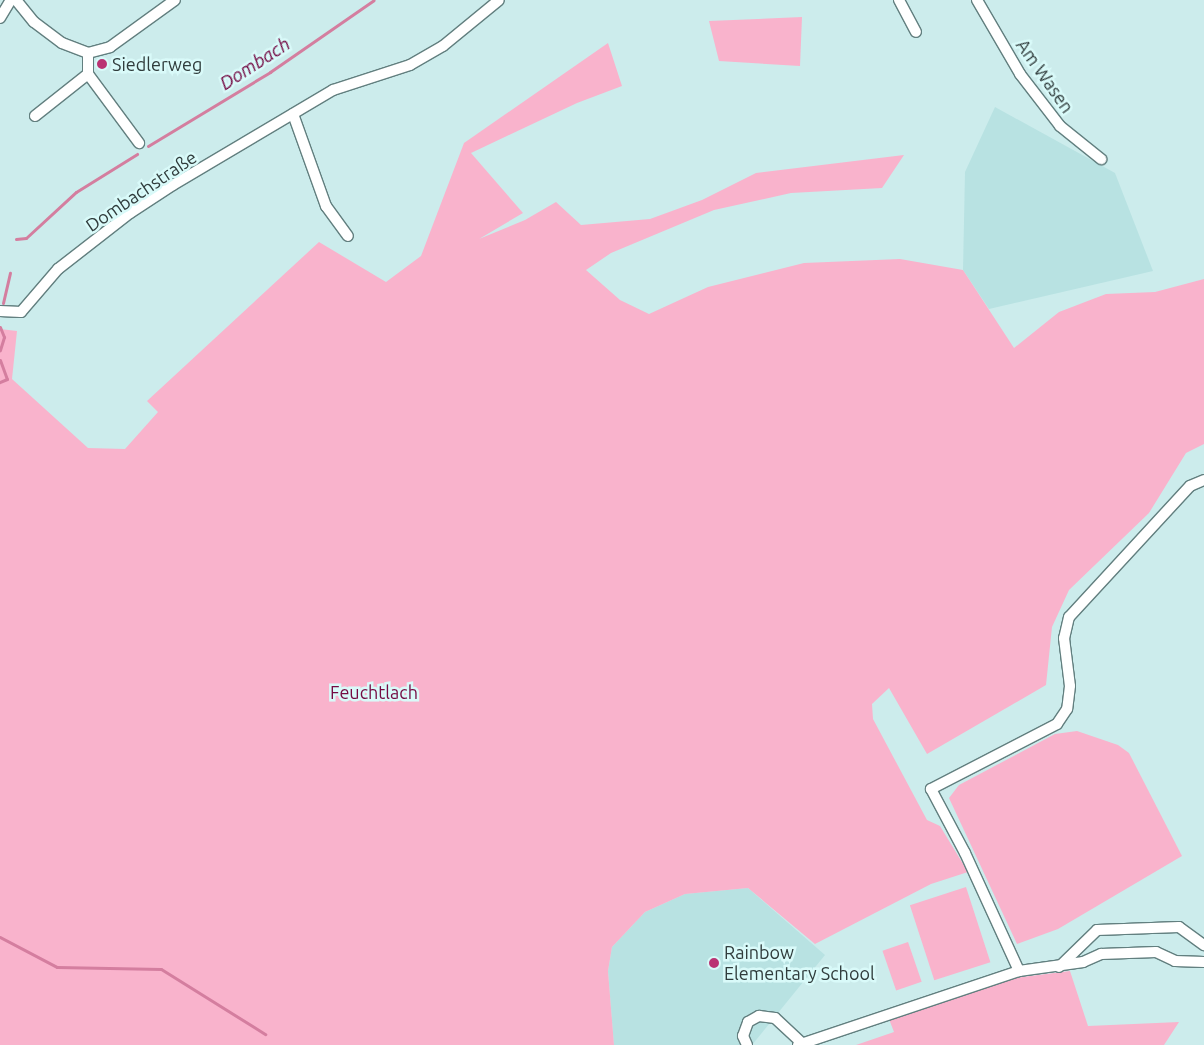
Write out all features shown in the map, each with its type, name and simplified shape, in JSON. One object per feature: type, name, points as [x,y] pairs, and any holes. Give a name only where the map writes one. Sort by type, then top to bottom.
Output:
[{"type":"street","points":[[0,18],[11,0]]},
{"type":"street","points":[[16,0],[34,22],[62,43],[88,53],[110,46],[175,0]]},
{"type":"street","name":"Dombachstraße","points":[[0,311],[21,312],[58,269],[130,213],[332,90],[410,65],[443,46],[499,0]]},
{"type":"street","points":[[899,0],[916,32]]},
{"type":"street","name":"Am Wasen","points":[[977,0],[1020,74],[1060,126],[1101,159]]},
{"type":"street","points":[[88,53],[88,74],[139,143]]},
{"type":"street","points":[[35,116],[88,74]]},
{"type":"street","points":[[293,114],[326,206],[348,236]]},
{"type":"street","points":[[1019,971],[966,853],[931,789],[1057,724],[1066,709],[1070,686],[1064,638],[1069,617],[1190,486],[1204,480]]},
{"type":"street","points":[[1059,967],[1097,930],[1179,927],[1204,945]]},
{"type":"street","points":[[747,1045],[743,1036],[748,1022],[759,1016],[775,1018],[800,1044],[1019,971],[1059,967],[1083,962],[1101,954],[1156,952],[1175,961],[1204,962]]},
{"type":"shaded area","points":[[995,107],[1115,173],[1153,271],[989,309],[963,270],[965,172]]},
{"type":"shaded area","name":"Rainbow Elementary School","points":[[748,888],[825,955],[752,1045],[614,1045],[608,971],[612,947],[645,912],[685,894]]},
{"type":"green space","points":[[802,17],[800,66],[719,61],[709,21]]},
{"type":"green space","name":"Feuchtlach","points":[[608,43],[622,86],[577,103],[471,153],[523,213],[479,239],[525,220],[556,202],[581,225],[650,219],[702,200],[756,173],[904,155],[882,188],[791,193],[714,210],[611,253],[586,270],[620,300],[649,314],[708,287],[804,263],[900,259],[963,270],[1014,348],[1059,312],[1106,294],[1155,292],[1204,279],[1204,444],[1186,453],[1149,513],[1069,590],[1052,627],[1046,685],[927,754],[889,688],[872,704],[873,719],[927,820],[940,826],[968,872],[931,884],[815,944],[748,888],[685,894],[645,912],[612,947],[608,971],[614,1045],[0,1045],[0,329],[17,331],[12,379],[88,448],[125,449],[158,412],[147,401],[319,242],[386,282],[421,256],[464,143]]},
{"type":"green space","points":[[1077,731],[1118,745],[1129,753],[1182,856],[1058,929],[1017,944],[949,798],[959,785],[1055,734]]},
{"type":"green space","points":[[966,887],[990,962],[934,980],[910,905]]},
{"type":"green space","points":[[908,942],[922,982],[896,991],[882,951]]},
{"type":"green space","points":[[1070,971],[1088,1026],[1179,1022],[1164,1045],[856,1045],[894,1032],[889,1019],[1015,978]]},
{"type":"waterway","name":"Dombach","points":[[148,146],[270,72],[374,0]]},
{"type":"waterway","name":"Dombach","points":[[16,239],[26,238],[76,192],[137,154]]},
{"type":"waterway","name":"Dombach","points":[[3,303],[10,273]]},
{"type":"waterway","name":"Dombach","points":[[0,327],[4,337],[0,350]]},
{"type":"waterway","name":"Dombach","points":[[0,360],[7,379],[0,382]]},
{"type":"waterway","points":[[0,937],[57,967],[161,969],[265,1034]]},
{"type":"place","name":"Siedlerweg","points":[[102,64]]},
{"type":"place","name":"Rainbow Elementary School","points":[[714,963]]}]
